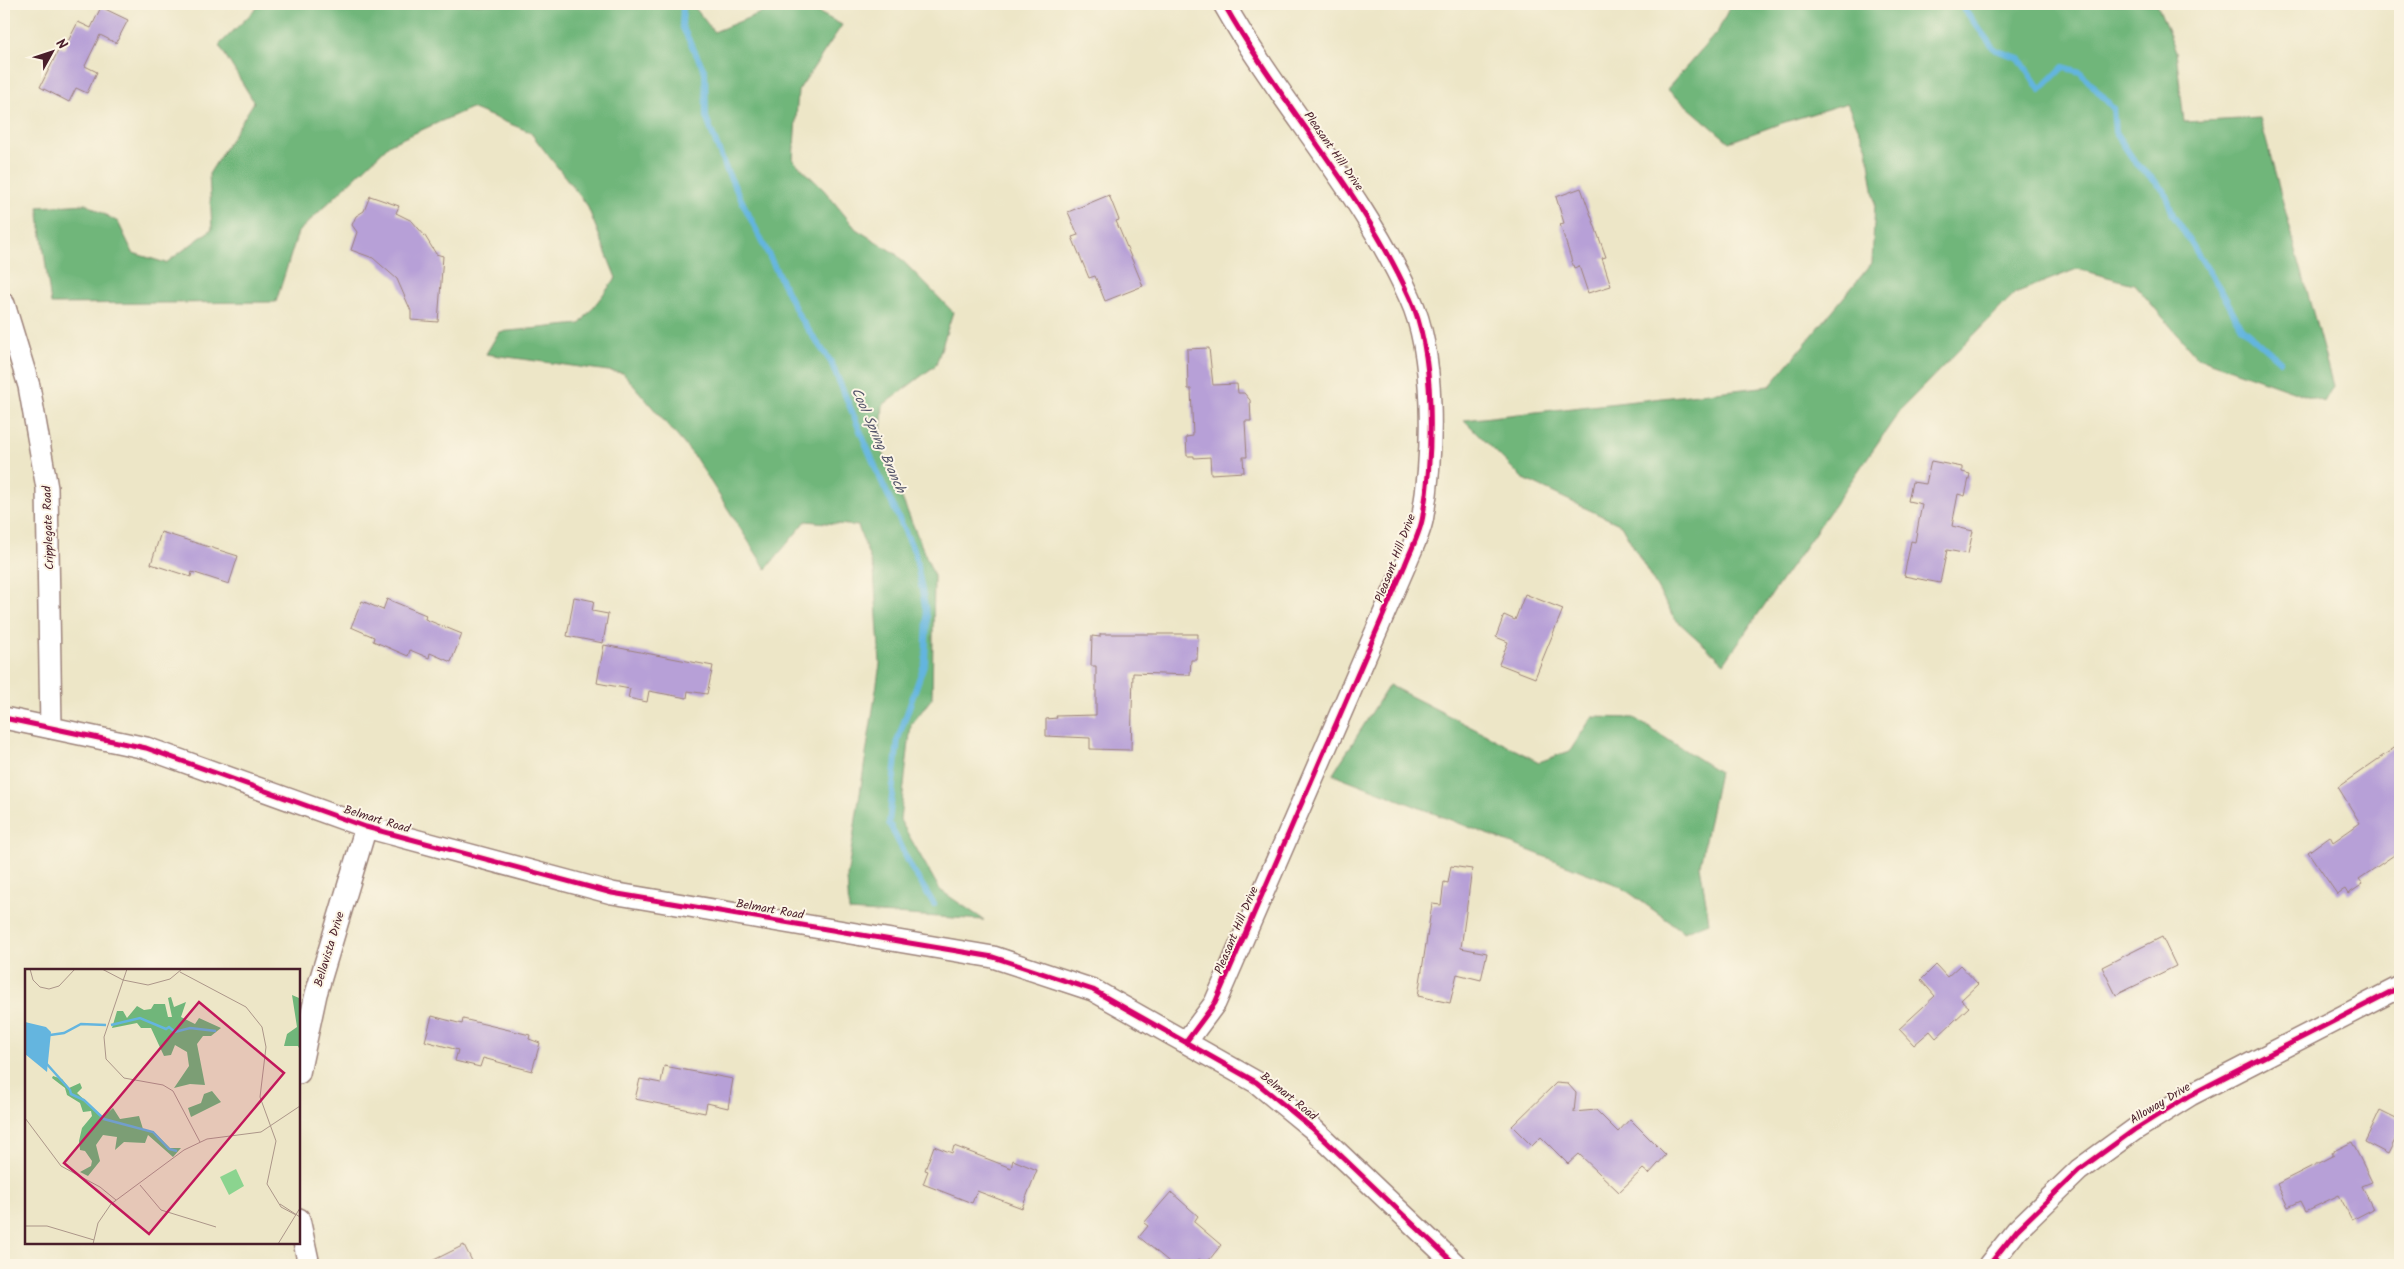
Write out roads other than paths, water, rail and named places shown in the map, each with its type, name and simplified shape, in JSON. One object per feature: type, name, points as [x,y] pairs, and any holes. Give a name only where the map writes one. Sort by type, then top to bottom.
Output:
[{"type":"street","name":"Pleasant Hill Drive","points":[[1186,1042],[1215,1003],[1405,565],[1423,517],[1432,423],[1422,338],[1411,299],[1364,210],[1247,44],[1224,4]]},
{"type":"street","name":"Cripplegate Road","points":[[4,304],[29,386],[47,488],[51,728]]},
{"type":"street","name":"Belmart Road","points":[[4,718],[146,748],[366,827],[612,893],[993,957],[1094,990],[1256,1082],[1312,1128],[1456,1265]]},
{"type":"street","name":"Bellavista Drive","points":[[300,1068],[316,994],[366,827]]},
{"type":"street","name":"Alloway Drive","points":[[1989,1265],[2017,1230],[2079,1170],[2134,1130],[2190,1096],[2400,987]]},
{"type":"street","points":[[300,1224],[309,1265]]},
{"type":"waterway","name":"Cool Spring Branch","points":[[683,4],[682,26],[705,72],[706,117],[726,169],[800,318],[831,362],[880,478],[915,553],[927,617],[925,662],[898,739],[889,823],[912,869],[934,904]]},
{"type":"waterway","points":[[1965,4],[1963,8],[1995,50],[2019,58],[2040,90],[2063,67],[2080,72],[2113,108],[2115,132],[2135,162],[2164,190],[2173,215],[2221,290],[2241,327],[2280,361]]}]
